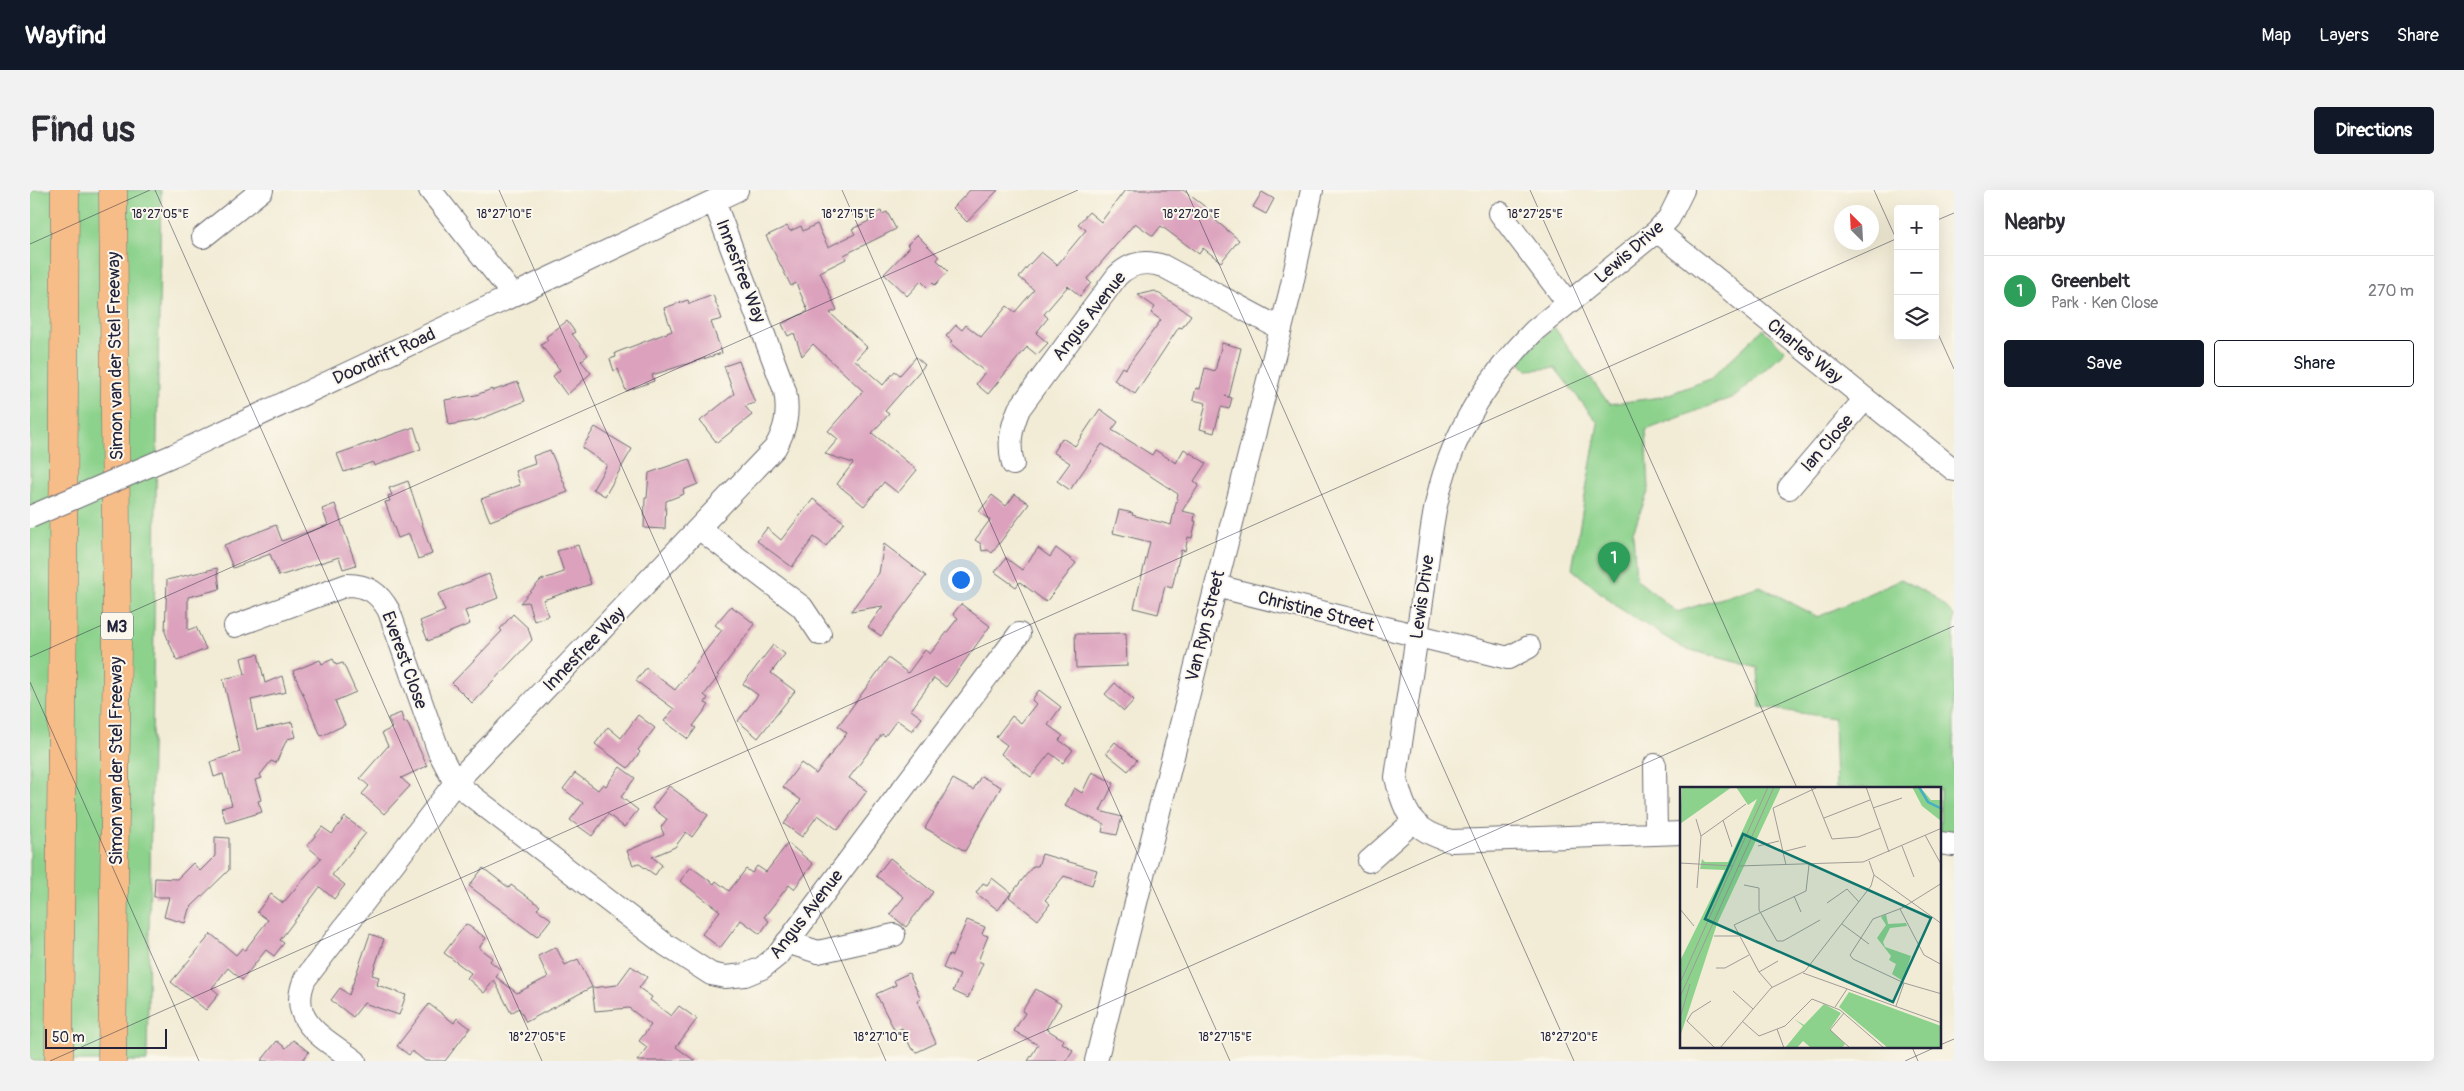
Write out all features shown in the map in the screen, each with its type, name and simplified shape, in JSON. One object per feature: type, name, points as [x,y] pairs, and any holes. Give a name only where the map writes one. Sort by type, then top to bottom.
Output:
[{"type":"highway","points":[[59,1061],[63,819],[61,628],[65,190]]},
{"type":"highway","name":"Simon van der Stel Freeway","points":[[112,1061],[117,651],[113,190]]},
{"type":"street","points":[[202,237],[262,190]]},
{"type":"street","name":"Doordrift Road","points":[[30,517],[174,455],[737,190]]},
{"type":"street","name":"Van Ryn Street","points":[[1096,1061],[1281,329],[1312,190]]},
{"type":"street","name":"Lewis Drive","points":[[1680,833],[1451,841],[1435,837],[1419,828],[1407,813],[1400,796],[1396,777],[1435,510],[1447,465],[1461,430],[1476,402],[1503,364],[1535,330],[1657,232],[1668,218],[1683,190]]},
{"type":"street","points":[[433,191],[513,295]]},
{"type":"street","name":"Innesfree Way","points":[[354,1061],[305,1021],[299,1000],[305,979],[454,783],[700,529],[775,448],[783,435],[788,408],[780,374],[714,201]]},
{"type":"street","points":[[1500,212],[1568,303]]},
{"type":"street","name":"Charles Way","points":[[1657,232],[1866,399],[1952,464]]},
{"type":"street","name":"Angus Avenue","points":[[1013,464],[1010,453],[1011,431],[1018,410],[1117,276],[1127,268],[1148,262],[1163,266],[1281,329]]},
{"type":"street","name":"Ian Close","points":[[1789,488],[1866,399]]},
{"type":"street","points":[[700,529],[802,607],[820,634]]},
{"type":"street","name":"Everest Close","points":[[235,626],[347,586],[361,585],[373,591],[383,600],[388,611],[439,752],[454,783]]},
{"type":"street","name":"Christine Street","points":[[1216,586],[1508,658],[1528,647]]},
{"type":"street","name":"Angus Avenue","points":[[454,783],[666,945],[711,974],[725,977],[745,975],[762,968],[777,956],[1019,634]]},
{"type":"street","points":[[1655,765],[1656,833]]},
{"type":"street","points":[[1369,861],[1414,821]]},
{"type":"street","points":[[787,942],[818,952],[894,935]]},
{"type":"green space","points":[[30,190],[161,190],[147,1061],[30,1061]]},
{"type":"green space","points":[[1554,327],[1609,404],[1661,397],[1710,379],[1763,329],[1785,351],[1736,396],[1646,430],[1649,489],[1633,532],[1636,579],[1677,612],[1760,586],[1818,617],[1901,579],[1936,598],[1954,615],[1954,836],[1942,835],[1942,787],[1836,787],[1834,718],[1760,707],[1758,668],[1683,648],[1619,608],[1572,569],[1598,423],[1555,368],[1527,370],[1518,360]]},
{"type":"building","points":[[970,190],[998,190],[967,222],[953,208]]},
{"type":"building","points":[[1125,190],[1183,190],[1212,212],[1209,215],[1239,240],[1221,262],[1203,248],[1199,254],[1161,226],[1153,236],[1135,223],[1087,279],[1091,283],[1080,296],[1068,286],[1044,314],[1048,318],[1036,333],[1048,343],[1037,355],[1027,347],[988,394],[976,384],[985,372],[950,343],[952,341],[946,336],[956,325],[962,330],[966,325],[981,337],[1007,306],[1015,312],[1034,290],[1019,277],[1029,265],[1041,252],[1057,265],[1086,230],[1078,224],[1089,212],[1101,222]]},
{"type":"building","points":[[1262,192],[1274,199],[1266,214],[1253,207]]},
{"type":"building","points":[[881,211],[882,214],[887,212],[896,229],[844,255],[846,259],[820,272],[837,310],[830,313],[867,347],[855,360],[883,385],[895,371],[900,375],[916,357],[925,365],[885,411],[889,414],[872,433],[917,470],[898,493],[884,482],[864,506],[837,484],[853,463],[825,454],[838,439],[828,431],[863,391],[813,344],[802,356],[794,333],[788,336],[782,324],[808,311],[796,283],[791,286],[766,236],[787,226],[790,231],[801,226],[803,231],[817,224],[828,247],[855,234],[852,229],[869,221],[868,217]]},
{"type":"building","points":[[917,235],[939,257],[937,260],[948,271],[935,285],[933,283],[928,288],[921,281],[907,296],[884,274],[910,247],[907,245]]},
{"type":"building","points":[[1155,291],[1191,315],[1182,328],[1179,327],[1135,394],[1114,380],[1122,367],[1125,369],[1161,320],[1151,313],[1155,307],[1138,295]]},
{"type":"building","points":[[713,295],[722,319],[711,322],[722,353],[652,375],[654,381],[626,391],[618,369],[614,371],[610,359],[616,357],[615,353],[672,331],[664,308],[688,300],[689,304]]},
{"type":"building","points":[[567,321],[575,332],[572,334],[588,355],[581,361],[591,373],[567,395],[553,376],[560,370],[541,345],[548,340],[546,337]]},
{"type":"building","points":[[1222,343],[1241,348],[1229,397],[1225,396],[1232,398],[1229,409],[1221,407],[1214,433],[1200,429],[1206,403],[1193,400],[1196,388],[1200,389],[1205,368],[1215,371]]},
{"type":"building","points":[[739,361],[755,403],[745,406],[752,415],[717,443],[700,421],[734,394],[724,366]]},
{"type":"building","points":[[518,382],[525,401],[478,420],[449,425],[445,400],[476,395]]},
{"type":"building","points":[[1100,409],[1118,422],[1112,430],[1152,455],[1155,450],[1176,463],[1184,449],[1206,463],[1194,481],[1199,485],[1182,511],[1195,514],[1194,521],[1196,521],[1192,538],[1188,537],[1185,551],[1181,550],[1172,588],[1165,586],[1158,614],[1134,608],[1150,542],[1113,533],[1119,510],[1171,525],[1178,494],[1102,444],[1070,490],[1057,481],[1070,463],[1053,452],[1062,438],[1075,446]]},
{"type":"building","points":[[414,427],[421,449],[374,466],[373,462],[344,472],[337,454]]},
{"type":"building","points":[[595,427],[632,449],[605,496],[593,489],[607,465],[582,448]]},
{"type":"building","points":[[550,450],[568,492],[490,521],[481,499],[520,485],[515,471],[535,464],[533,456]]},
{"type":"building","points":[[689,459],[698,484],[683,490],[684,494],[666,501],[665,529],[644,528],[645,498],[647,498],[649,473]]},
{"type":"building","points":[[408,481],[432,554],[418,559],[409,534],[398,538],[385,502],[390,501],[388,496],[392,495],[389,488]]},
{"type":"building","points":[[1015,494],[1029,504],[992,553],[988,550],[982,551],[981,544],[975,540],[990,520],[979,512],[992,495],[1006,506]]},
{"type":"building","points":[[813,499],[844,522],[826,546],[814,537],[792,567],[757,541],[767,528],[781,540]]},
{"type":"building","points":[[335,504],[356,565],[343,569],[339,557],[279,576],[270,554],[233,568],[224,545],[276,525],[282,541],[328,525],[322,509]]},
{"type":"building","points":[[884,544],[926,576],[881,636],[868,627],[883,606],[851,611],[879,573]]},
{"type":"building","points":[[578,545],[591,584],[543,600],[548,616],[534,621],[528,602],[520,603],[541,580],[564,572],[557,551]]},
{"type":"building","points":[[1038,548],[1050,557],[1056,548],[1076,563],[1046,602],[1020,582],[1016,587],[995,572],[1006,558],[1022,570]]},
{"type":"building","points":[[217,568],[220,589],[188,597],[188,630],[196,627],[206,649],[177,661],[165,632],[167,580]]},
{"type":"building","points":[[489,574],[498,598],[465,611],[470,624],[428,641],[420,621],[445,611],[438,594]]},
{"type":"building","points":[[961,604],[990,626],[946,687],[934,678],[911,710],[922,718],[912,731],[897,720],[885,736],[882,734],[849,778],[867,791],[838,830],[818,815],[802,837],[784,824],[801,800],[783,787],[801,763],[816,774],[847,733],[838,726],[888,658],[908,673],[925,650],[930,654],[958,618],[953,614]]},
{"type":"building","points":[[731,606],[755,624],[704,695],[708,698],[705,703],[709,705],[693,726],[696,728],[688,739],[664,721],[674,709],[636,681],[646,668],[675,690],[722,630],[715,625]]},
{"type":"building","points":[[513,614],[528,628],[532,640],[472,703],[452,683],[502,631],[500,629]]},
{"type":"building","points":[[1126,633],[1127,666],[1076,668],[1075,634]]},
{"type":"building","points":[[773,645],[785,654],[771,673],[795,691],[758,738],[738,721],[758,695],[743,684]]},
{"type":"building","points":[[258,654],[265,683],[282,676],[286,692],[251,700],[257,730],[292,722],[296,737],[287,739],[276,763],[271,761],[260,775],[262,778],[255,780],[261,800],[258,801],[262,812],[226,823],[221,808],[232,805],[223,774],[214,777],[210,762],[240,752],[223,679],[245,674],[241,658]]},
{"type":"building","points":[[333,659],[336,665],[343,663],[356,692],[335,701],[345,725],[321,736],[293,671],[320,660],[322,664]]},
{"type":"building","points":[[1115,683],[1134,700],[1124,711],[1105,694]]},
{"type":"building","points":[[1039,690],[1061,707],[1048,725],[1063,736],[1059,740],[1073,750],[1063,763],[1050,753],[1031,777],[1001,754],[1007,745],[996,737],[1012,716],[1021,723],[1036,704],[1032,700]]},
{"type":"building","points":[[401,713],[404,723],[407,722],[427,766],[401,778],[410,786],[384,814],[362,794],[369,786],[360,778],[388,746],[382,733],[392,728],[388,718]]},
{"type":"building","points":[[638,715],[655,728],[638,750],[640,752],[628,768],[595,744],[608,727],[621,738]]},
{"type":"building","points":[[1115,742],[1137,760],[1128,771],[1106,753]]},
{"type":"building","points":[[620,767],[635,778],[621,797],[638,810],[624,827],[608,814],[592,836],[570,820],[583,803],[563,789],[575,773],[598,790],[603,784],[606,786]]},
{"type":"building","points":[[1092,772],[1114,783],[1100,811],[1122,817],[1117,835],[1102,832],[1104,824],[1065,806],[1074,788],[1082,793]]},
{"type":"building","points":[[981,776],[1001,787],[965,851],[925,828],[953,779],[973,790]]},
{"type":"building","points":[[669,786],[708,815],[692,837],[686,832],[675,847],[652,857],[662,865],[655,875],[638,863],[633,865],[627,851],[664,835],[661,827],[667,819],[652,808]]},
{"type":"building","points":[[345,817],[366,833],[332,875],[345,885],[334,899],[320,887],[280,940],[284,943],[274,956],[266,950],[242,980],[228,968],[212,988],[219,994],[206,1010],[171,982],[211,934],[236,955],[242,948],[245,950],[268,920],[257,912],[271,894],[283,903],[321,858],[307,846],[322,827],[332,834]]},
{"type":"building","points":[[215,837],[229,838],[229,870],[189,909],[185,923],[164,917],[169,897],[154,897],[155,878],[177,879],[193,863],[200,871],[215,856]]},
{"type":"building","points":[[788,843],[813,864],[794,889],[789,885],[764,917],[769,921],[760,934],[741,920],[720,948],[702,934],[720,911],[680,881],[691,867],[714,884],[716,881],[729,891],[746,869],[752,873],[757,866],[766,872]]},
{"type":"building","points":[[1042,854],[1097,870],[1092,885],[1064,876],[1045,900],[1050,904],[1038,920],[1009,897],[1033,866],[1038,866]]},
{"type":"building","points":[[890,858],[933,892],[906,927],[890,914],[904,897],[876,876]]},
{"type":"building","points":[[483,868],[509,888],[511,885],[540,906],[537,909],[551,919],[537,937],[469,886]]},
{"type":"building","points":[[992,878],[1011,893],[998,910],[976,893],[983,883],[987,885]]},
{"type":"building","points":[[967,920],[985,927],[982,934],[988,936],[978,961],[983,963],[968,998],[953,991],[960,975],[943,968],[949,954],[952,956]]},
{"type":"building","points":[[466,924],[486,938],[479,948],[492,958],[490,961],[501,970],[496,977],[517,993],[548,977],[538,956],[556,947],[565,965],[578,959],[592,987],[526,1022],[519,1008],[511,1013],[494,980],[484,993],[467,978],[471,973],[444,953]]},
{"type":"building","points":[[370,934],[384,939],[372,975],[379,977],[377,985],[406,995],[399,1015],[364,1003],[353,1017],[331,1000],[340,988],[349,995]]},
{"type":"building","points":[[631,966],[647,977],[639,988],[652,997],[650,1000],[671,1016],[679,1006],[697,1019],[676,1047],[695,1061],[637,1061],[647,1047],[639,1041],[651,1025],[629,1008],[595,1011],[592,988],[617,985]]},
{"type":"building","points":[[909,973],[921,999],[917,1001],[936,1043],[917,1052],[911,1048],[902,1028],[895,1031],[876,994],[896,985],[894,980]]},
{"type":"building","points":[[1036,989],[1061,1004],[1046,1029],[1064,1040],[1062,1043],[1073,1050],[1066,1061],[1028,1061],[1038,1045],[1014,1031],[1025,1013],[1022,1011]]},
{"type":"building","points":[[429,1004],[454,1023],[457,1018],[470,1028],[445,1061],[425,1061],[412,1051],[409,1055],[397,1046]]},
{"type":"building","points":[[293,1040],[309,1052],[302,1061],[261,1061],[277,1041],[286,1048]]},
{"type":"place","name":"Greenbelt","points":[[1614,583]]}]
